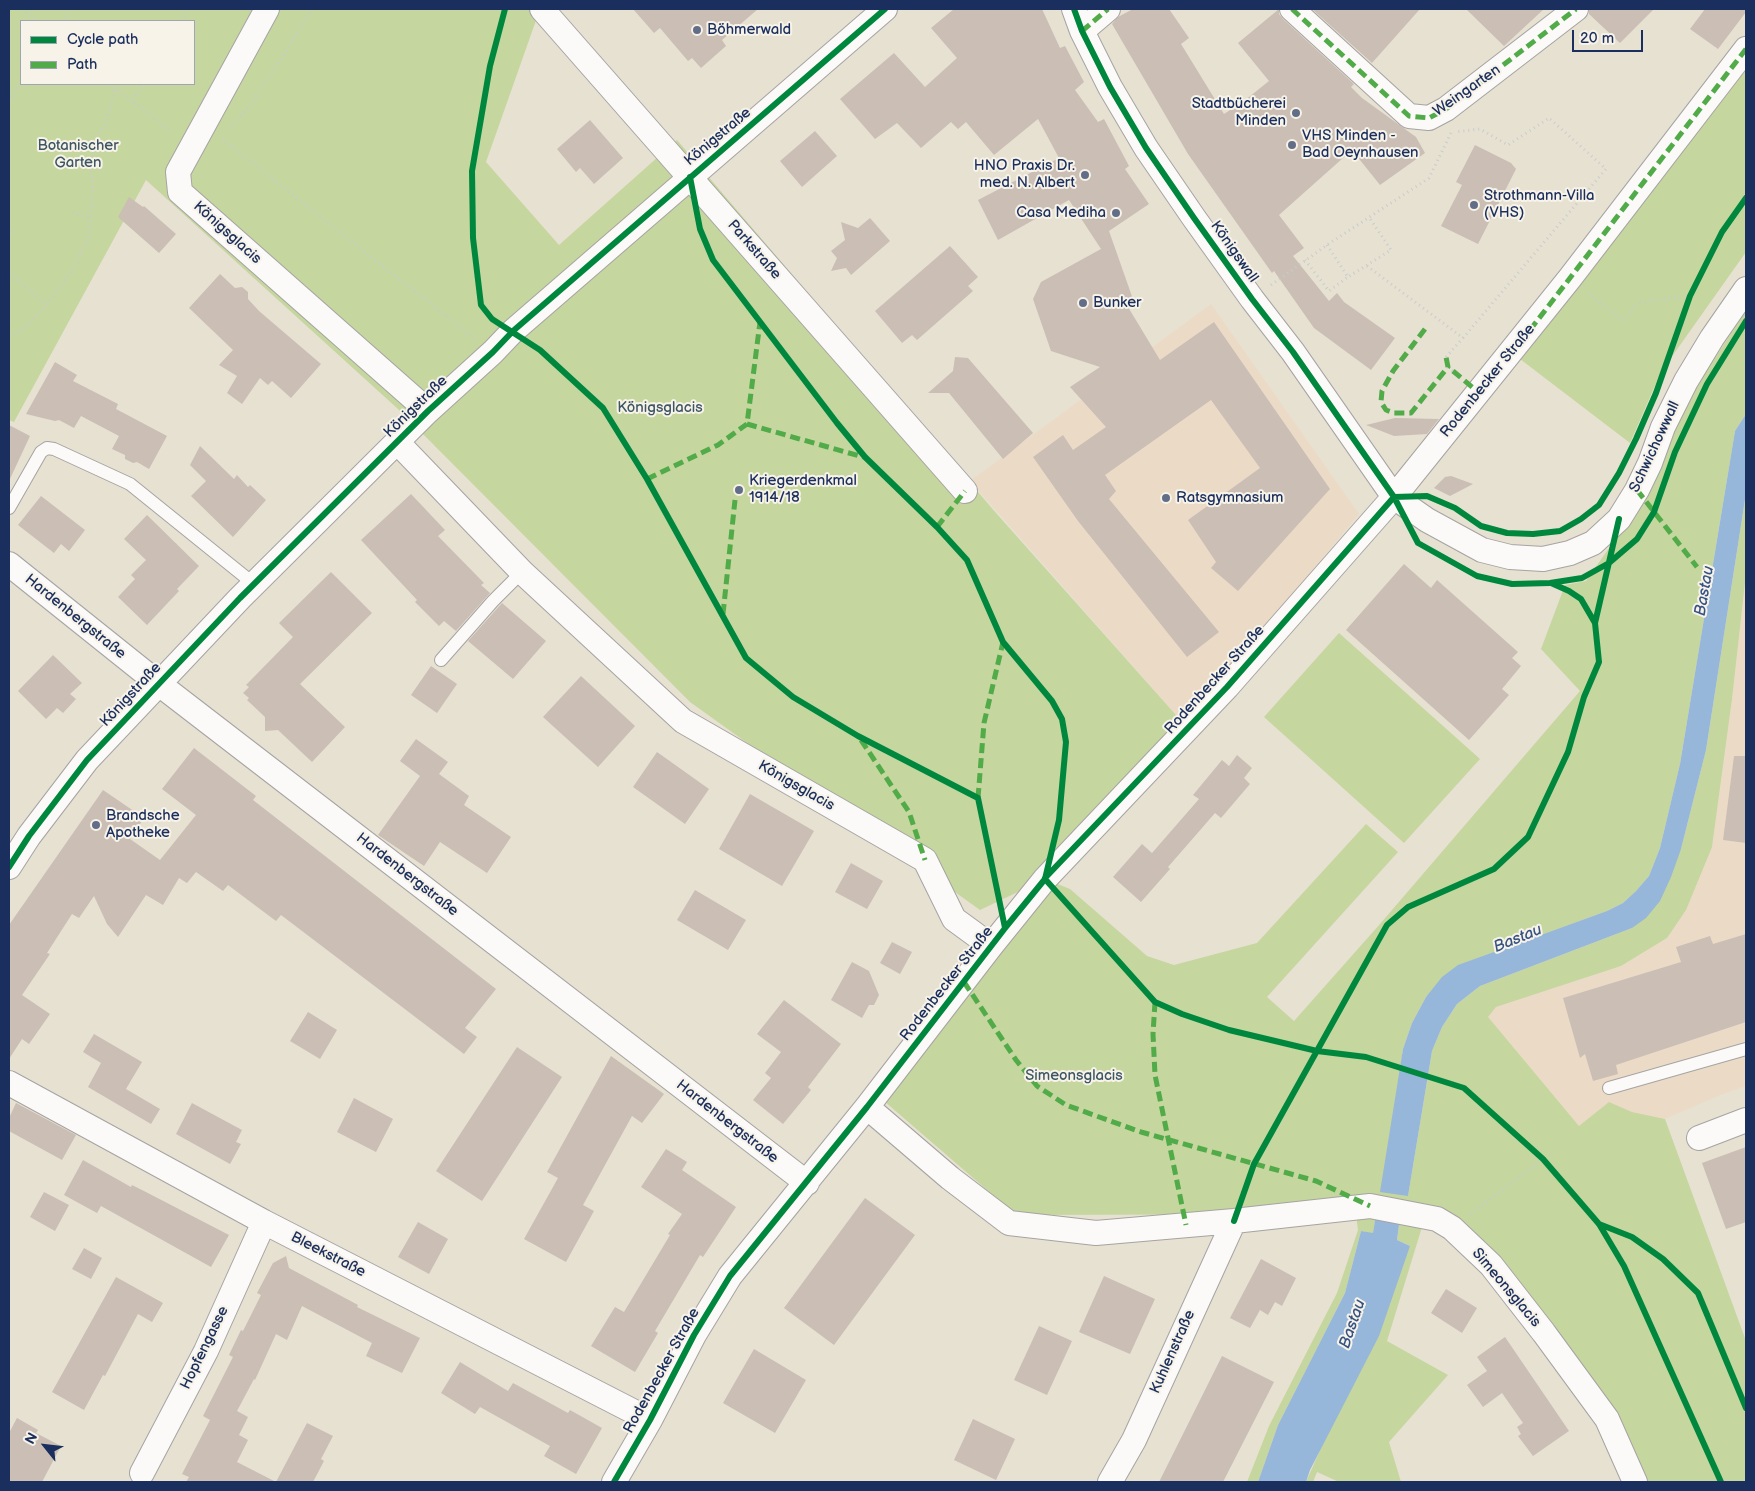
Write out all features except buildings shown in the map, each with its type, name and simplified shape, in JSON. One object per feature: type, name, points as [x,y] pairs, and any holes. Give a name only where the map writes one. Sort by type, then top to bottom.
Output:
[{"type":"street","name":"Königsglacis","points":[[267,9],[178,172],[180,192],[428,411]]},
{"type":"street","name":"Parkstraße","points":[[542,9],[965,491]]},
{"type":"street","name":"Königstraße","points":[[9,867],[87,760],[254,584],[428,411],[513,331],[885,9]]},
{"type":"street","name":"Königswall","points":[[1074,9],[1082,31],[1110,87],[1146,148],[1252,299],[1293,352],[1394,497]]},
{"type":"street","points":[[1082,31],[1108,9]]},
{"type":"street","name":"Weingarten","points":[[1292,9],[1409,116],[1429,118],[1446,109],[1576,9]]},
{"type":"street","name":"Rodenbecker Straße","points":[[614,1482],[650,1420],[694,1335],[730,1276],[807,1183],[1044,879],[1227,687],[1394,497],[1570,278],[1746,49]]},
{"type":"street","name":"Schwichowwall","points":[[1394,497],[1426,520],[1474,546],[1510,557],[1543,559],[1570,553],[1593,543],[1619,519],[1637,490],[1650,463],[1663,427],[1686,381],[1712,338],[1746,289]]},
{"type":"street","name":"Königsglacis","points":[[397,442],[522,572],[683,721],[925,860],[954,919],[991,946]]},
{"type":"street","name":"Hardenbergstraße","points":[[9,564],[159,684],[807,1183]]},
{"type":"street","name":"Bleekstraße","points":[[9,1083],[264,1222],[650,1420]]},
{"type":"street","points":[[867,1107],[950,1178],[1009,1223],[1096,1233],[1234,1221],[1370,1206],[1444,1223]]},
{"type":"street","points":[[1699,1138],[1746,1120]]},
{"type":"street","name":"Kuhlenstraße","points":[[1110,1482],[1134,1440],[1234,1221]]},
{"type":"street","name":"Hopfengasse","points":[[142,1473],[206,1350],[264,1222]]},
{"type":"street","name":"Simeonsglacis","points":[[1444,1223],[1491,1265],[1544,1333],[1607,1419],[1634,1482]]},
{"type":"lane","points":[[9,508],[41,452],[47,448],[54,449],[130,484],[254,584]]},
{"type":"lane","points":[[441,660],[493,601],[522,572]]},
{"type":"lane","points":[[1609,1088],[1746,1050]]},
{"type":"path","points":[[22,9],[36,20]]},
{"type":"path","points":[[64,20],[71,9]]},
{"type":"path","points":[[182,20],[188,9]]},
{"type":"path","points":[[247,109],[312,9]]},
{"type":"path","points":[[9,101],[20,84]]},
{"type":"path","points":[[111,85],[192,147]]},
{"type":"path","points":[[133,100],[142,85]]},
{"type":"path","points":[[9,337],[24,328],[47,305],[74,267],[87,241],[93,186],[90,166],[95,144],[108,116],[115,88]]},
{"type":"path","points":[[1252,299],[1305,260],[1429,178],[1452,133],[1446,109]]},
{"type":"path","points":[[1446,358],[1606,169],[1549,118],[1508,145],[1480,129],[1452,133]]},
{"type":"path","points":[[222,139],[492,352]]},
{"type":"path","points":[[73,212],[91,218]]},
{"type":"path","points":[[1305,260],[1329,291],[1391,250],[1369,217]]},
{"type":"path","points":[[9,237],[12,231]]},
{"type":"path","points":[[1327,245],[1348,277]]},
{"type":"path","points":[[1367,266],[1463,338]]},
{"type":"path","points":[[9,273],[47,305]]},
{"type":"path","points":[[1570,278],[1624,321],[1639,302],[1690,296]]},
{"type":"path","points":[[1448,367],[1453,372]]},
{"type":"path","points":[[1536,1153],[1549,1166]]},
{"type":"path","points":[[1444,1223],[1543,1159]]},
{"type":"shaded area","name":"Ratsgymnasium","points":[[1211,304],[1359,514],[1184,724],[970,481]]},
{"type":"shaded area","points":[[1746,574],[1746,1086],[1665,1119],[1632,1112],[1609,1102],[1580,1127],[1487,1017],[1496,1007],[1621,966],[1667,938],[1712,847],[1732,699]]},
{"type":"green space","name":"Botanischer Garten","points":[[9,9],[540,9],[486,162],[559,245],[677,140],[996,513],[1184,724],[1045,879],[1070,889],[1147,956],[1174,965],[1257,943],[1366,824],[1398,852],[1267,997],[1294,1021],[1580,691],[1541,649],[1565,585],[1586,581],[1637,508],[1695,388],[1746,311],[1746,414],[1735,431],[1680,764],[1660,848],[1649,876],[1623,903],[1607,911],[1459,965],[1426,997],[1412,1023],[1403,1049],[1398,1087],[1408,1196],[1432,1051],[1442,1027],[1457,1004],[1480,986],[1632,928],[1681,849],[1706,750],[1746,493],[1746,574],[1732,699],[1712,847],[1686,910],[1667,938],[1621,966],[1496,1007],[1488,1017],[1579,1126],[1609,1102],[1632,1112],[1665,1119],[1746,1341],[1746,1482],[1635,1482],[1607,1419],[1445,1214],[1376,1214],[1373,1234],[1361,1231],[1345,1293],[1278,1425],[1258,1482],[1247,1482],[1269,1426],[1337,1293],[1358,1230],[1356,1214],[1016,1215],[884,1101],[1043,880],[980,910],[690,702],[398,409],[146,180],[14,422],[9,420]]},
{"type":"green space","points":[[1746,70],[1746,252],[1661,372],[1630,443],[1520,359]]},
{"type":"green space","points":[[1339,633],[1480,759],[1404,843],[1264,717]]},
{"type":"green space","points":[[1400,1217],[1422,1227],[1387,1341],[1448,1375],[1389,1442],[1401,1482],[1339,1482],[1317,1472],[1313,1482],[1306,1482],[1410,1246],[1397,1240]]},
{"type":"water","points":[[1746,414],[1746,493],[1706,750],[1681,849],[1660,901],[1646,918],[1632,928],[1480,986],[1457,1004],[1442,1027],[1432,1051],[1408,1196],[1380,1192],[1403,1049],[1412,1023],[1426,997],[1442,977],[1458,965],[1607,911],[1623,903],[1649,876],[1660,848],[1680,764],[1735,431]]},
{"type":"water","name":"Bastau","points":[[1376,1214],[1400,1217],[1397,1240],[1410,1246],[1379,1336],[1310,1470],[1306,1482],[1258,1482],[1278,1425],[1345,1293],[1361,1231],[1373,1233]]},
{"type":"marked path","points":[[1082,31],[1108,9]]},
{"type":"marked path","points":[[1292,9],[1409,116],[1429,118],[1446,109],[1576,9]]},
{"type":"marked path","points":[[1530,330],[1746,49]]},
{"type":"marked path","points":[[647,479],[718,445],[747,424],[760,322]]},
{"type":"marked path","points":[[1425,329],[1393,371],[1382,391],[1381,402],[1386,410],[1394,413],[1411,413],[1448,367],[1446,357]]},
{"type":"marked path","points":[[1453,371],[1478,392]]},
{"type":"marked path","points":[[747,424],[863,457]]},
{"type":"marked path","points":[[1637,490],[1697,567]]},
{"type":"marked path","points":[[937,527],[965,491]]},
{"type":"marked path","points":[[723,614],[735,500]]},
{"type":"marked path","points":[[978,798],[984,723],[1003,642]]},
{"type":"marked path","points":[[861,740],[909,812],[925,860]]},
{"type":"marked path","points":[[964,982],[1016,1060],[1037,1086],[1066,1105],[1141,1132],[1316,1181],[1370,1206]]},
{"type":"marked path","points":[[1155,1002],[1153,1034],[1155,1075],[1186,1225]]},
{"type":"cycle path","points":[[505,9],[490,66],[472,171],[473,238],[481,305],[492,319],[540,350],[603,408],[647,479],[746,658],[793,697],[858,736],[978,798],[1005,928],[1045,879],[1059,820],[1066,742],[1062,719],[1052,701],[1003,642],[967,560],[937,527],[865,457],[713,260],[700,229],[690,177]]},
{"type":"cycle path","points":[[9,867],[29,836],[87,760],[240,598],[428,411],[493,352],[513,331],[885,9]]},
{"type":"cycle path","points":[[1074,9],[1082,31],[1110,87],[1146,148],[1252,299],[1293,352],[1394,497],[1418,543],[1477,576],[1512,584],[1550,583],[1582,578],[1609,563],[1637,539],[1654,512],[1675,452],[1707,384],[1746,321]]},
{"type":"cycle path","points":[[1394,497],[1427,496],[1455,508],[1481,526],[1507,533],[1533,534],[1560,531],[1581,519],[1599,505],[1619,473],[1636,439],[1656,393],[1690,296],[1722,232],[1746,198]]},
{"type":"cycle path","points":[[1045,878],[1227,687],[1394,497]]},
{"type":"cycle path","points":[[1595,623],[1619,519]]},
{"type":"cycle path","points":[[1234,1221],[1254,1164],[1387,925],[1408,907],[1494,869],[1528,837],[1568,752],[1584,697],[1599,662],[1595,623],[1581,599],[1551,583]]},
{"type":"cycle path","points":[[1045,879],[1155,1002],[1182,1014],[1229,1030],[1317,1051],[1366,1057],[1464,1088],[1543,1159],[1599,1224],[1624,1266],[1721,1482]]},
{"type":"cycle path","points":[[614,1482],[650,1420],[694,1335],[730,1276],[867,1107],[1009,923]]},
{"type":"cycle path","points":[[1599,1224],[1632,1237],[1663,1259],[1698,1293],[1746,1408]]},
{"type":"place","name":"Böhmerwald","points":[[697,30]]},
{"type":"place","name":"Stadtbücherei Minden","points":[[1296,113]]},
{"type":"place","name":"VHS Minden - Bad Oeynhausen","points":[[1292,145]]},
{"type":"place","name":"HNO Praxis Dr. med. N. Albert","points":[[1085,175]]},
{"type":"place","name":"Strothmann-Villa (VHS)","points":[[1474,205]]},
{"type":"place","name":"Casa Mediha","points":[[1116,213]]},
{"type":"place","name":"Bunker","points":[[1083,303]]},
{"type":"place","name":"Kriegerdenkmal 1914/18","points":[[739,490]]},
{"type":"place","name":"Ratsgymnasium","points":[[1166,498]]},
{"type":"place","name":"Brandsche Apotheke","points":[[96,825]]}]
